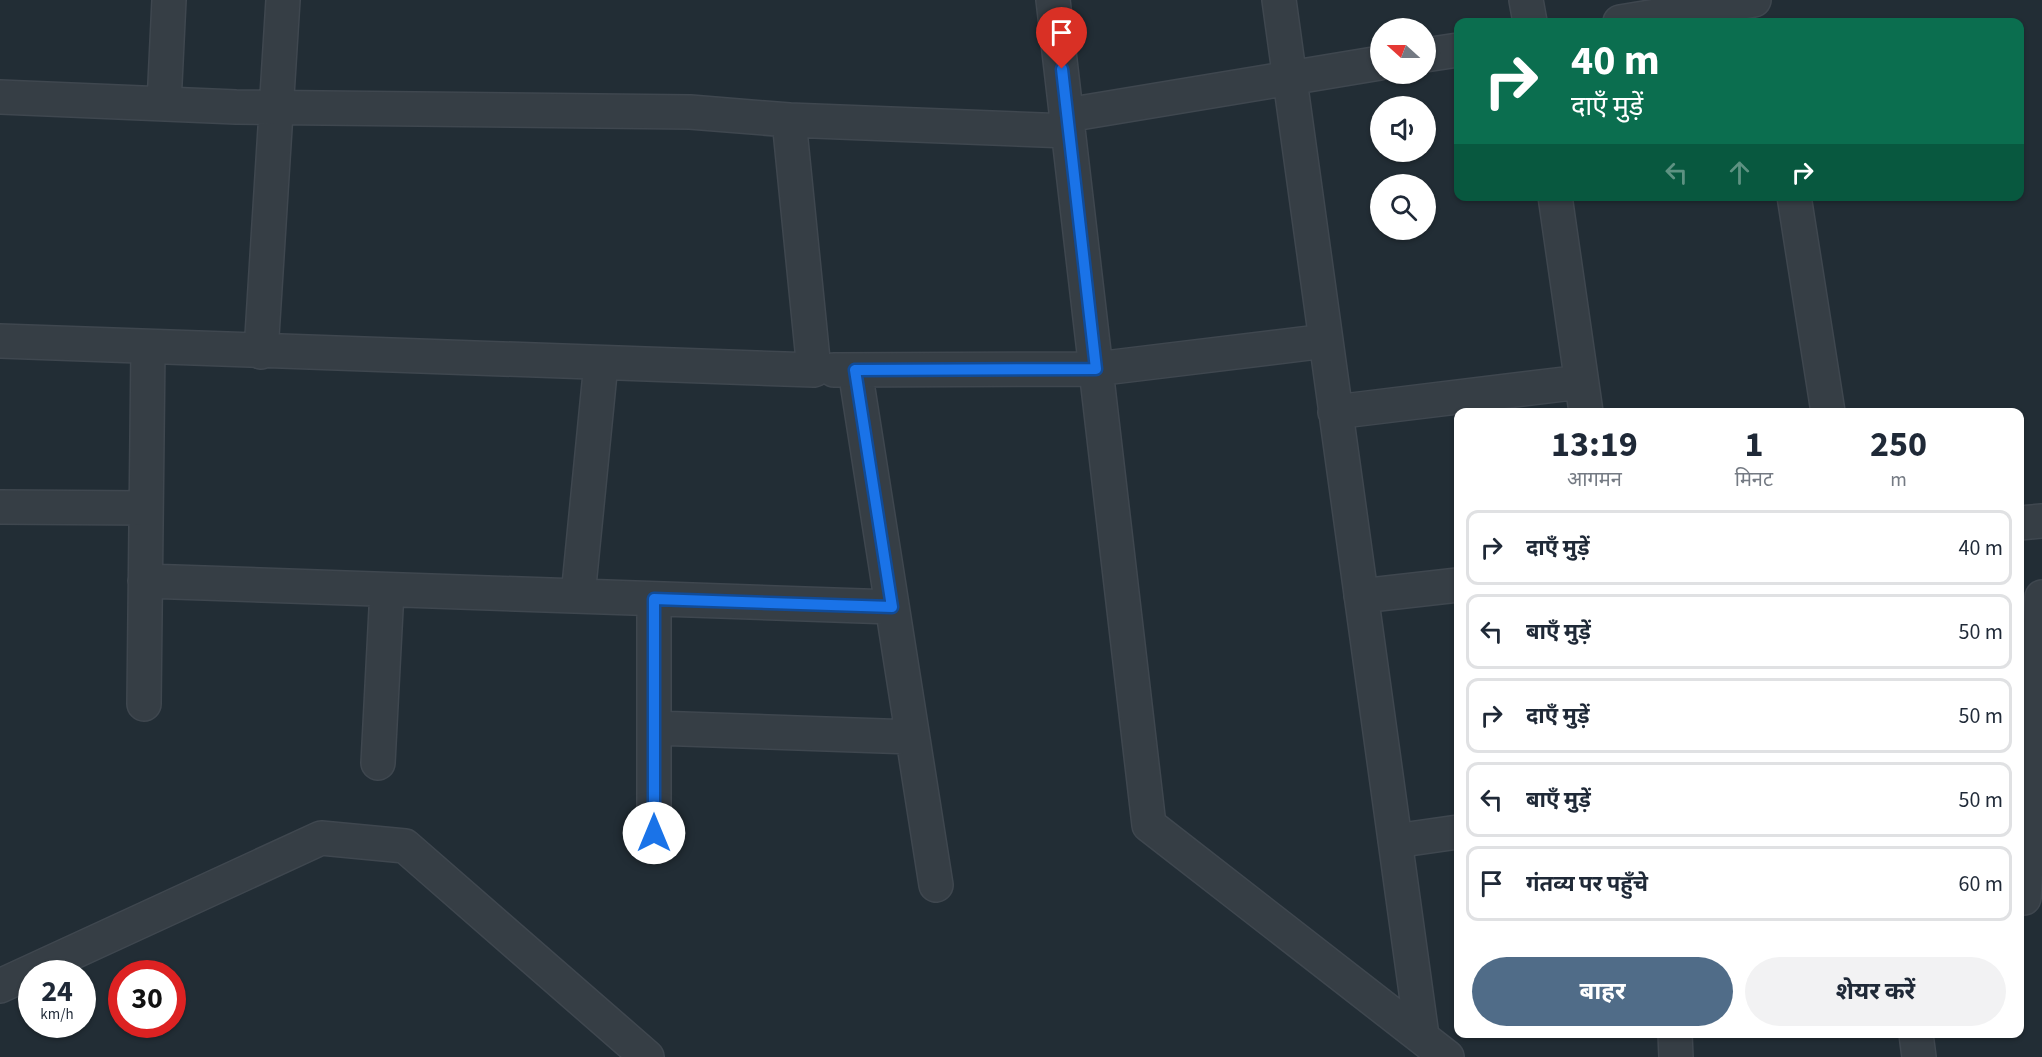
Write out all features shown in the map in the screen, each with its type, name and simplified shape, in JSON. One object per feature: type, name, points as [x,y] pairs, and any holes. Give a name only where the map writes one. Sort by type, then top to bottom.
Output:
[{"type":"street","points":[[164,104],[169,0]]},
{"type":"street","points":[[261,352],[284,0]]},
{"type":"street","points":[[1053,0],[1149,825],[1447,1057]]},
{"type":"street","points":[[1279,0],[1422,1036]]},
{"type":"street","points":[[1526,0],[1529,18]]},
{"type":"street","points":[[1644,18],[1754,0]]},
{"type":"street","points":[[1764,0],[1766,18]]},
{"type":"street","points":[[1436,53],[1454,51]]},
{"type":"street","points":[[0,97],[276,107],[690,112],[789,120],[1068,123],[1290,78],[1370,65]]},
{"type":"street","points":[[789,120],[814,370]]},
{"type":"street","points":[[1335,412],[1583,397],[1555,201]]},
{"type":"street","points":[[1795,201],[1827,408]]},
{"type":"street","points":[[0,341],[261,352],[855,370],[1096,369],[1326,341]]},
{"type":"street","points":[[144,704],[148,348]]},
{"type":"street","points":[[578,596],[601,363]]},
{"type":"street","points":[[855,370],[936,885]]},
{"type":"street","points":[[0,507],[146,508]]},
{"type":"street","points":[[2024,523],[2042,521]]},
{"type":"street","points":[[146,581],[892,607]]},
{"type":"street","points":[[1361,596],[1454,585]]},
{"type":"street","points":[[378,763],[387,590]]},
{"type":"street","points":[[2024,898],[2042,597]]},
{"type":"street","points":[[654,599],[654,833]]},
{"type":"street","points":[[654,728],[912,737]]},
{"type":"street","points":[[1395,841],[1454,833]]},
{"type":"street","points":[[0,986],[321,838],[405,846],[647,1057]]},
{"type":"street","points":[[1917,1038],[1919,1057]]},
{"type":"route","points":[[654,833],[654,599],[892,607],[855,370],[1096,369],[1062,69]]}]
